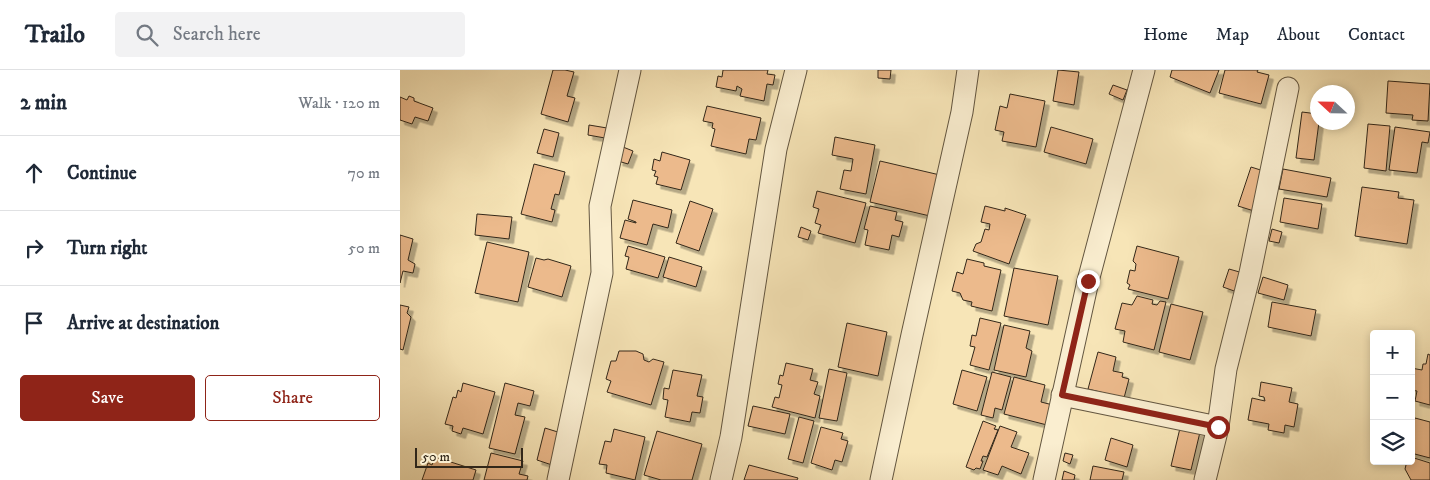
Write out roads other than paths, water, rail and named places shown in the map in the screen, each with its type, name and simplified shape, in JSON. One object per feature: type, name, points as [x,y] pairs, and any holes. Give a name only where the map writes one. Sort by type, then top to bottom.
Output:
[{"type":"street","points":[[558,480],[602,273],[600,206],[630,70]]},
{"type":"street","points":[[721,480],[731,437],[776,149],[796,70]]},
{"type":"street","points":[[881,480],[962,112],[968,70]]},
{"type":"street","points":[[1044,480],[1088,281],[1144,70]]},
{"type":"street","points":[[1205,480],[1218,427],[1226,369],[1250,273],[1288,88]]},
{"type":"street","points":[[1062,395],[1218,427]]}]
